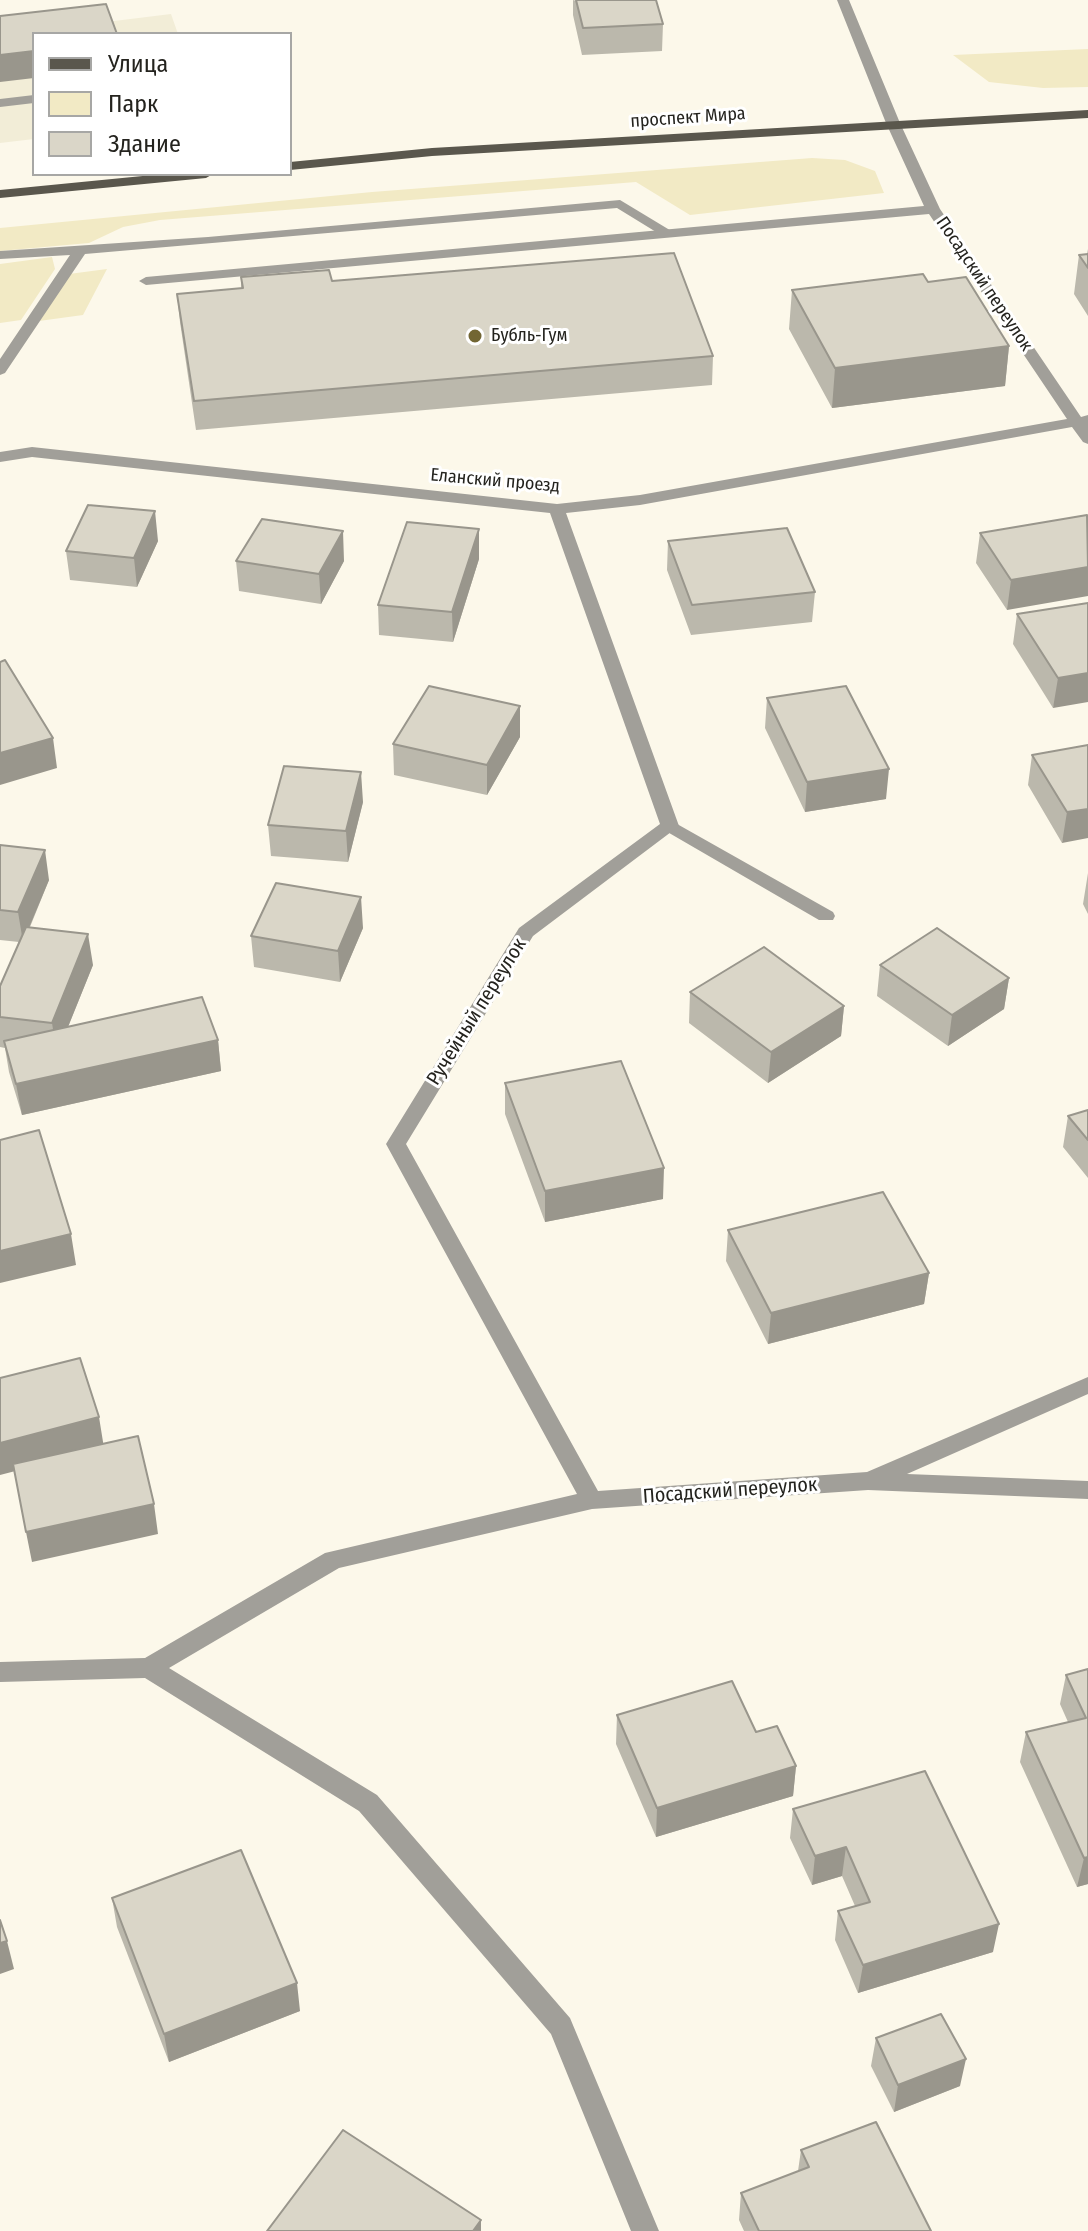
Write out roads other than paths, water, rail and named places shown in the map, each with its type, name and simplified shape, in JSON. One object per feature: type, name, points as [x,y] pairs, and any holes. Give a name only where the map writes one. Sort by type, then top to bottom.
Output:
[{"type":"main road","name":"проспект Мира","points":[[292,166],[432,152],[1088,114]]},
{"type":"main road","points":[[0,194],[185,176]]},
{"type":"street","name":"Посадский переулок","points":[[843,0],[893,123],[933,209],[1082,420],[1088,439]]},
{"type":"street","points":[[0,103],[32,99]]},
{"type":"street","points":[[0,255],[208,241],[620,204],[666,232]]},
{"type":"street","points":[[146,281],[933,209]]},
{"type":"street","points":[[0,370],[82,248]]},
{"type":"street","points":[[0,337],[25,334]]},
{"type":"street","name":"Еланский проезд","points":[[0,457],[32,452],[557,509],[640,500],[1082,420]]},
{"type":"street","points":[[557,509],[670,826],[826,916]]},
{"type":"street","name":"Ручейный переулок","points":[[592,1500],[396,1144],[526,932],[670,826]]},
{"type":"street","name":"Посадский переулок","points":[[868,1481],[1088,1385]]},
{"type":"street","name":"Посадский переулок","points":[[149,1668],[333,1560],[592,1500],[868,1481],[1088,1490]]},
{"type":"street","points":[[0,1672],[149,1668],[368,1803],[561,2026],[645,2231]]},
{"type":"place","name":"Бубль-Гум","points":[[475,336]]}]
